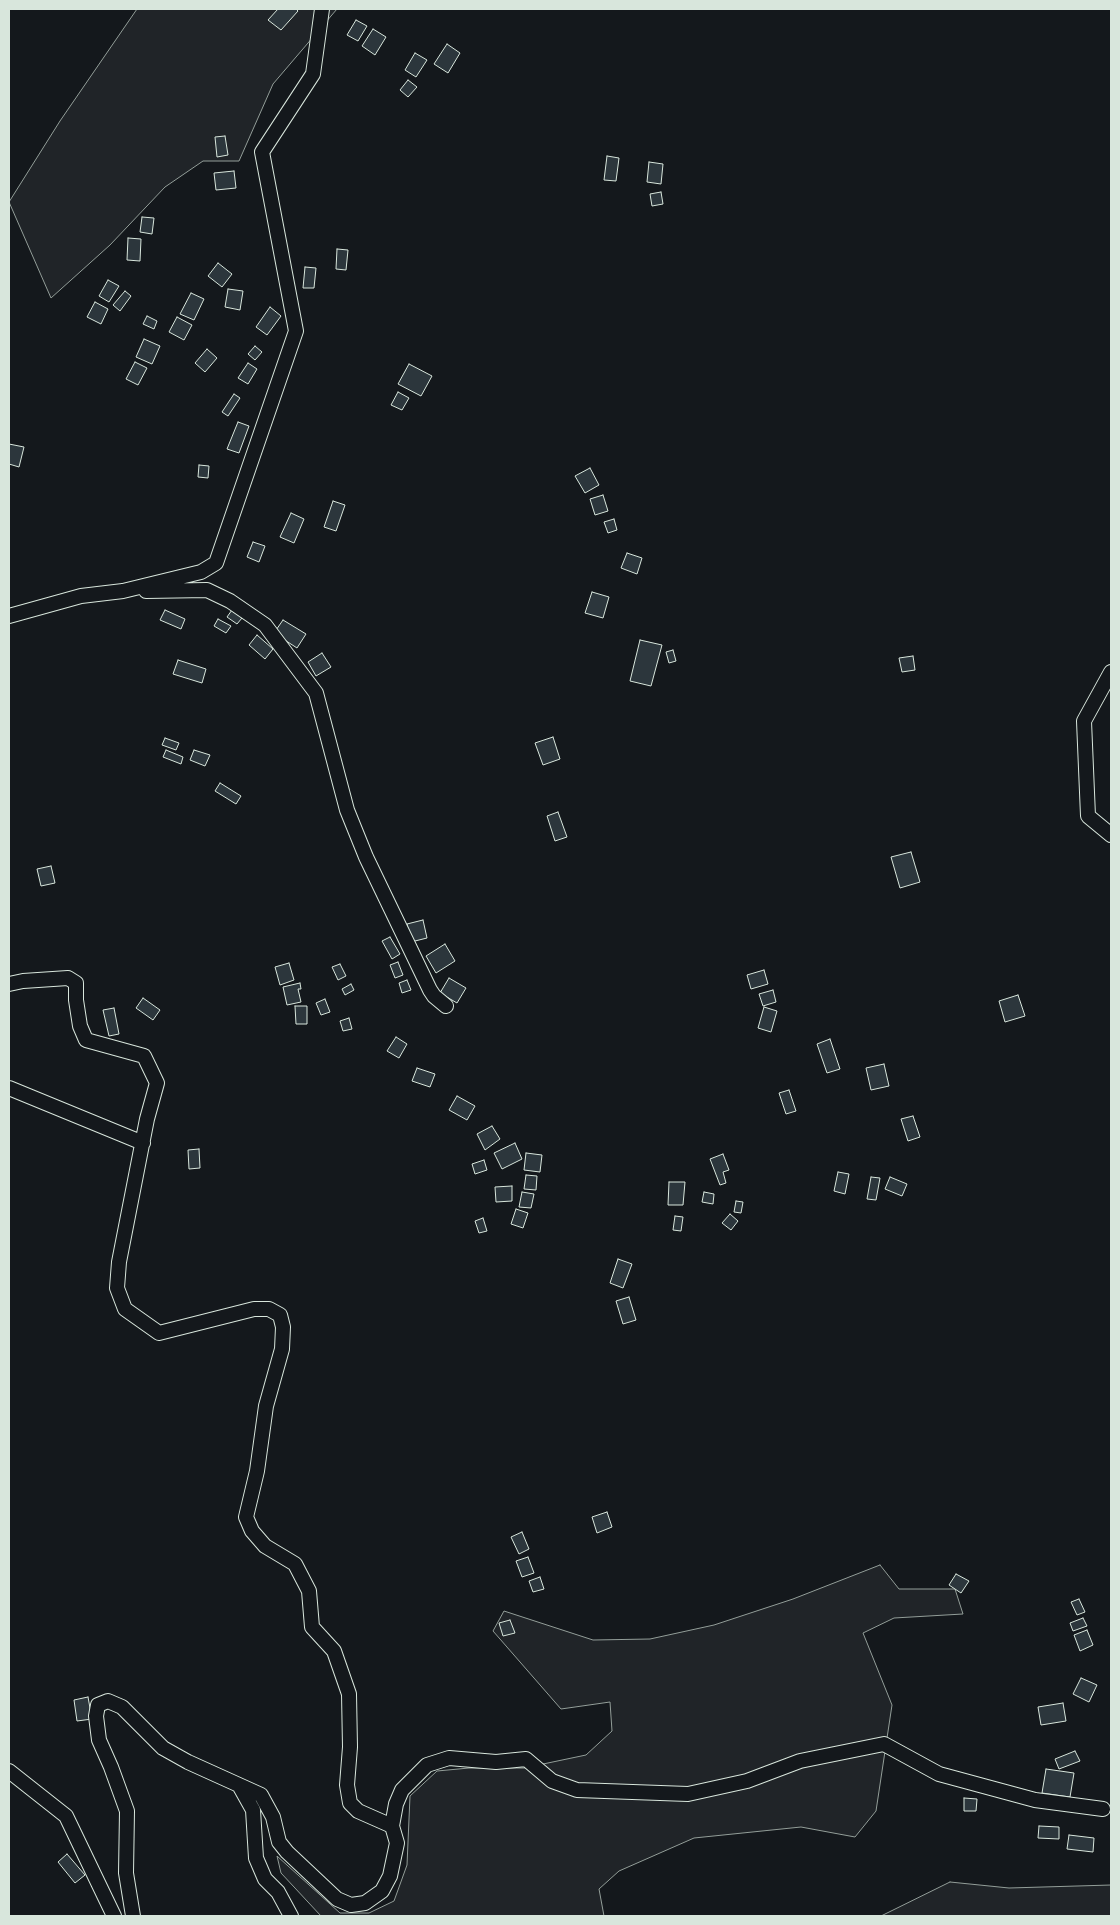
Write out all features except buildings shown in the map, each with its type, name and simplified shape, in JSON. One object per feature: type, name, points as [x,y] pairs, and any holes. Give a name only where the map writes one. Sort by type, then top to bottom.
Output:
[{"type":"street","points":[[123,591],[201,572],[216,563],[245,481],[296,331],[262,152],[312,74],[322,9]]},
{"type":"street","points":[[9,616],[81,596],[123,591],[207,590],[230,602],[265,625],[316,693],[347,810],[363,849],[430,990],[446,1006]]},
{"type":"street","points":[[1111,672],[1084,721],[1088,816],[1111,835]]},
{"type":"street","points":[[9,984],[23,981],[68,978],[76,983],[76,1000],[80,1026],[86,1040],[144,1056],[157,1083],[119,1262],[117,1288],[125,1309],[159,1333],[254,1309],[269,1309],[280,1314],[283,1327],[282,1349],[266,1406],[257,1471],[246,1517],[252,1531],[265,1546],[295,1564],[309,1591],[312,1626],[334,1651],[349,1694],[350,1747],[347,1785],[350,1803],[358,1811],[392,1826]]},
{"type":"street","points":[[9,1088],[143,1143]]},
{"type":"street","points":[[133,1916],[126,1873],[126,1811],[111,1767],[99,1740],[96,1716],[98,1705],[108,1701],[122,1707],[163,1748],[188,1762],[261,1795],[273,1817],[279,1842],[287,1852],[337,1899],[351,1905],[364,1904],[382,1891],[390,1876],[397,1843],[392,1826],[396,1804],[402,1790],[427,1765],[449,1758],[496,1762],[526,1759],[552,1781],[577,1790],[688,1794],[747,1781],[800,1761],[884,1744],[939,1774],[1035,1800],[1103,1809]]},
{"type":"street","points":[[9,1772],[66,1816],[114,1916]]},
{"type":"street","points":[[239,1784],[253,1810],[256,1858],[265,1879],[278,1892],[291,1916]]},
{"type":"shaded area","points":[[137,9],[337,9],[273,84],[239,161],[203,161],[165,187],[110,245],[51,298],[9,202],[60,121]]},
{"type":"shaded area","points":[[880,1565],[899,1589],[955,1589],[963,1614],[894,1618],[863,1633],[892,1705],[876,1811],[855,1837],[801,1827],[694,1838],[619,1871],[599,1889],[604,1916],[321,1916],[281,1873],[277,1856],[340,1913],[369,1913],[394,1901],[407,1865],[410,1796],[437,1771],[469,1768],[524,1768],[586,1755],[612,1731],[610,1702],[561,1709],[493,1631],[504,1611],[593,1640],[650,1639],[714,1625],[793,1599]]},
{"type":"shaded area","points":[[950,1882],[1009,1888],[1111,1885],[1111,1916],[881,1916]]}]
